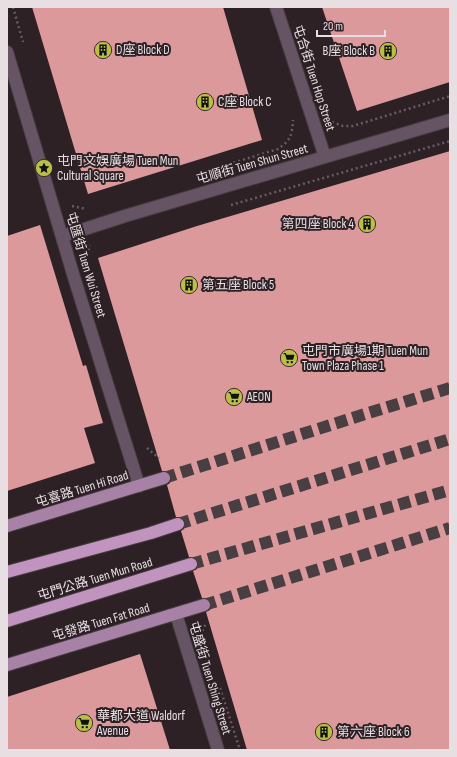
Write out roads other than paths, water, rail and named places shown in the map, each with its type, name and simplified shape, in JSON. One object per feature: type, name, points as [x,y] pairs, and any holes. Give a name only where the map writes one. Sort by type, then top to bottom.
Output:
[{"type":"highway","points":[[7,572],[151,533],[178,524]]},
{"type":"highway","name":"屯門公路 Tuen Mun Road","points":[[7,621],[191,564]]},
{"type":"main road","name":"屯喜路 Tuen Hi Road","points":[[7,526],[164,478]]},
{"type":"main road","name":"屯發路 Tuen Fat Road","points":[[7,665],[204,605]]},
{"type":"street","name":"屯合街 Tuen Hop Street","points":[[276,7],[325,157]]},
{"type":"street","name":"屯匯街 Tuen Wui Street","points":[[7,52],[63,236],[73,274],[139,486]]},
{"type":"street","name":"屯順街 Tuen Shun Street","points":[[63,236],[125,216],[450,120]]},
{"type":"street","name":"屯盛街 Tuen Shing Street","points":[[176,614],[218,750]]},
{"type":"tunnel","points":[[164,478],[450,388]]},
{"type":"tunnel","points":[[178,524],[450,439]]},
{"type":"tunnel","points":[[191,564],[450,490]]},
{"type":"tunnel","points":[[204,605],[450,528]]},
{"type":"place","name":"D座 Block D","points":[[103,50]]},
{"type":"place","name":"B座 Block B","points":[[388,51]]},
{"type":"place","name":"C座 Block C","points":[[205,102]]},
{"type":"place","name":"屯門文娛廣場 Tuen Mun Cultural Square","points":[[44,168]]},
{"type":"place","name":"第四座 Block 4","points":[[367,224]]},
{"type":"place","name":"第五座 Block 5","points":[[189,285]]},
{"type":"place","name":"屯門市廣場1期 Tuen Mun Town Plaza Phase 1","points":[[289,358]]},
{"type":"place","name":"AEON","points":[[234,397]]},
{"type":"place","name":"華都大道 Waldorf Avenue","points":[[84,723]]},
{"type":"place","name":"第六座 Block 6","points":[[324,732]]}]
